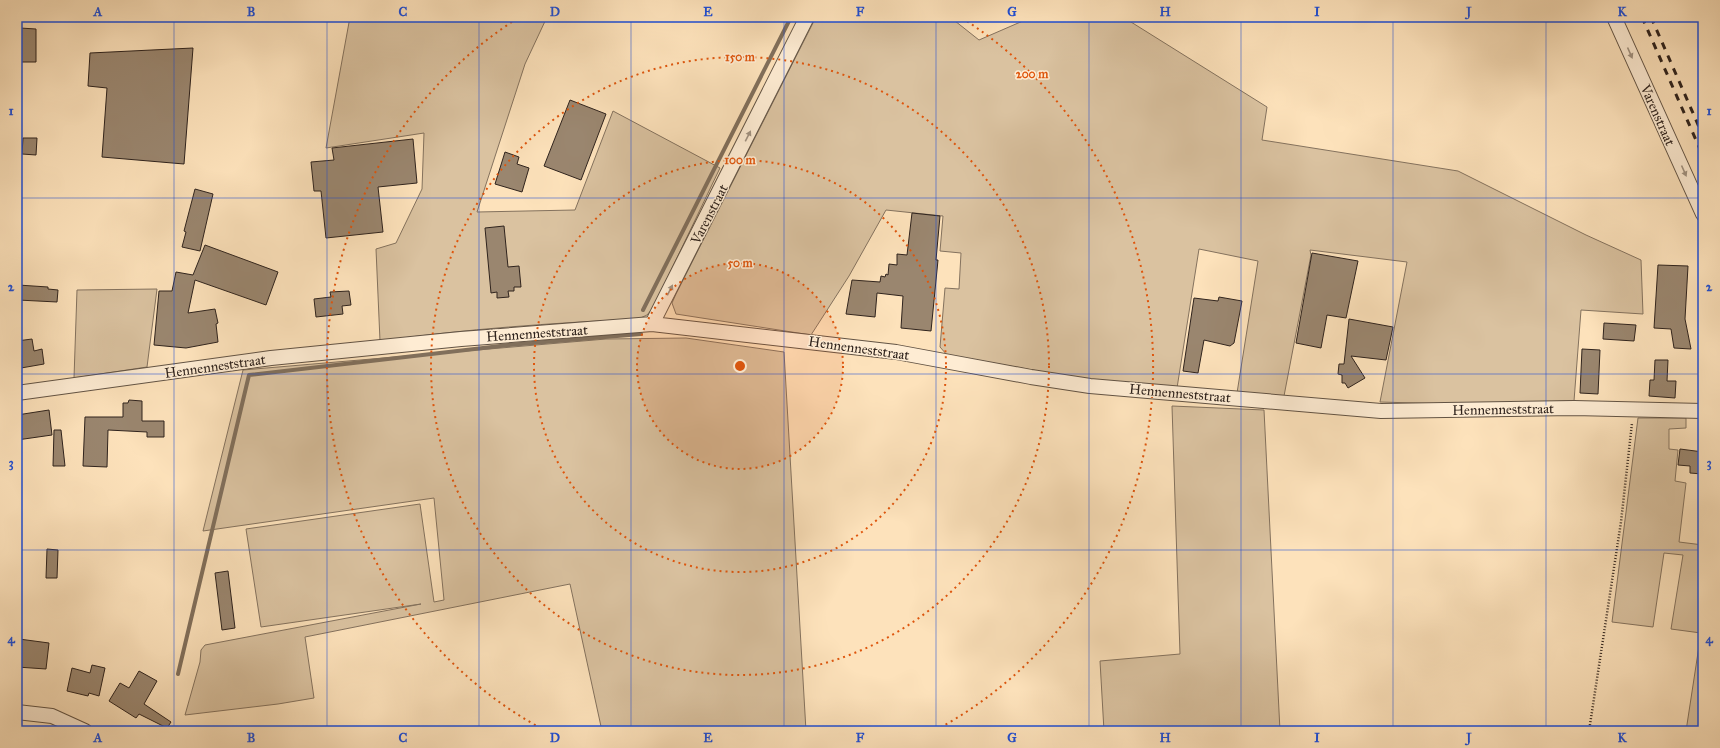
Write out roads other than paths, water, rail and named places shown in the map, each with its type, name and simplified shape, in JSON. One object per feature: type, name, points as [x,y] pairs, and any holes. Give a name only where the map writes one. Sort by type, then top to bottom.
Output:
[{"type":"street","name":"Varenstraat","points":[[652,324],[807,17]]},
{"type":"street","name":"Varenstraat","points":[[1614,17],[1703,214]]},
{"type":"street","name":"Hennenneststraat","points":[[17,392],[271,358],[461,339],[652,324],[896,352],[1031,377],[1090,386],[1381,411],[1633,408],[1703,411]]},
{"type":"street","points":[[17,712],[52,716],[85,731]]},
{"type":"waterway","points":[[643,310],[791,17]]},
{"type":"waterway","points":[[178,674],[249,375],[509,345],[641,334]]},
{"type":"railway","points":[[1642,17],[1703,156]]},
{"type":"railway","points":[[1651,17],[1703,136]]}]
